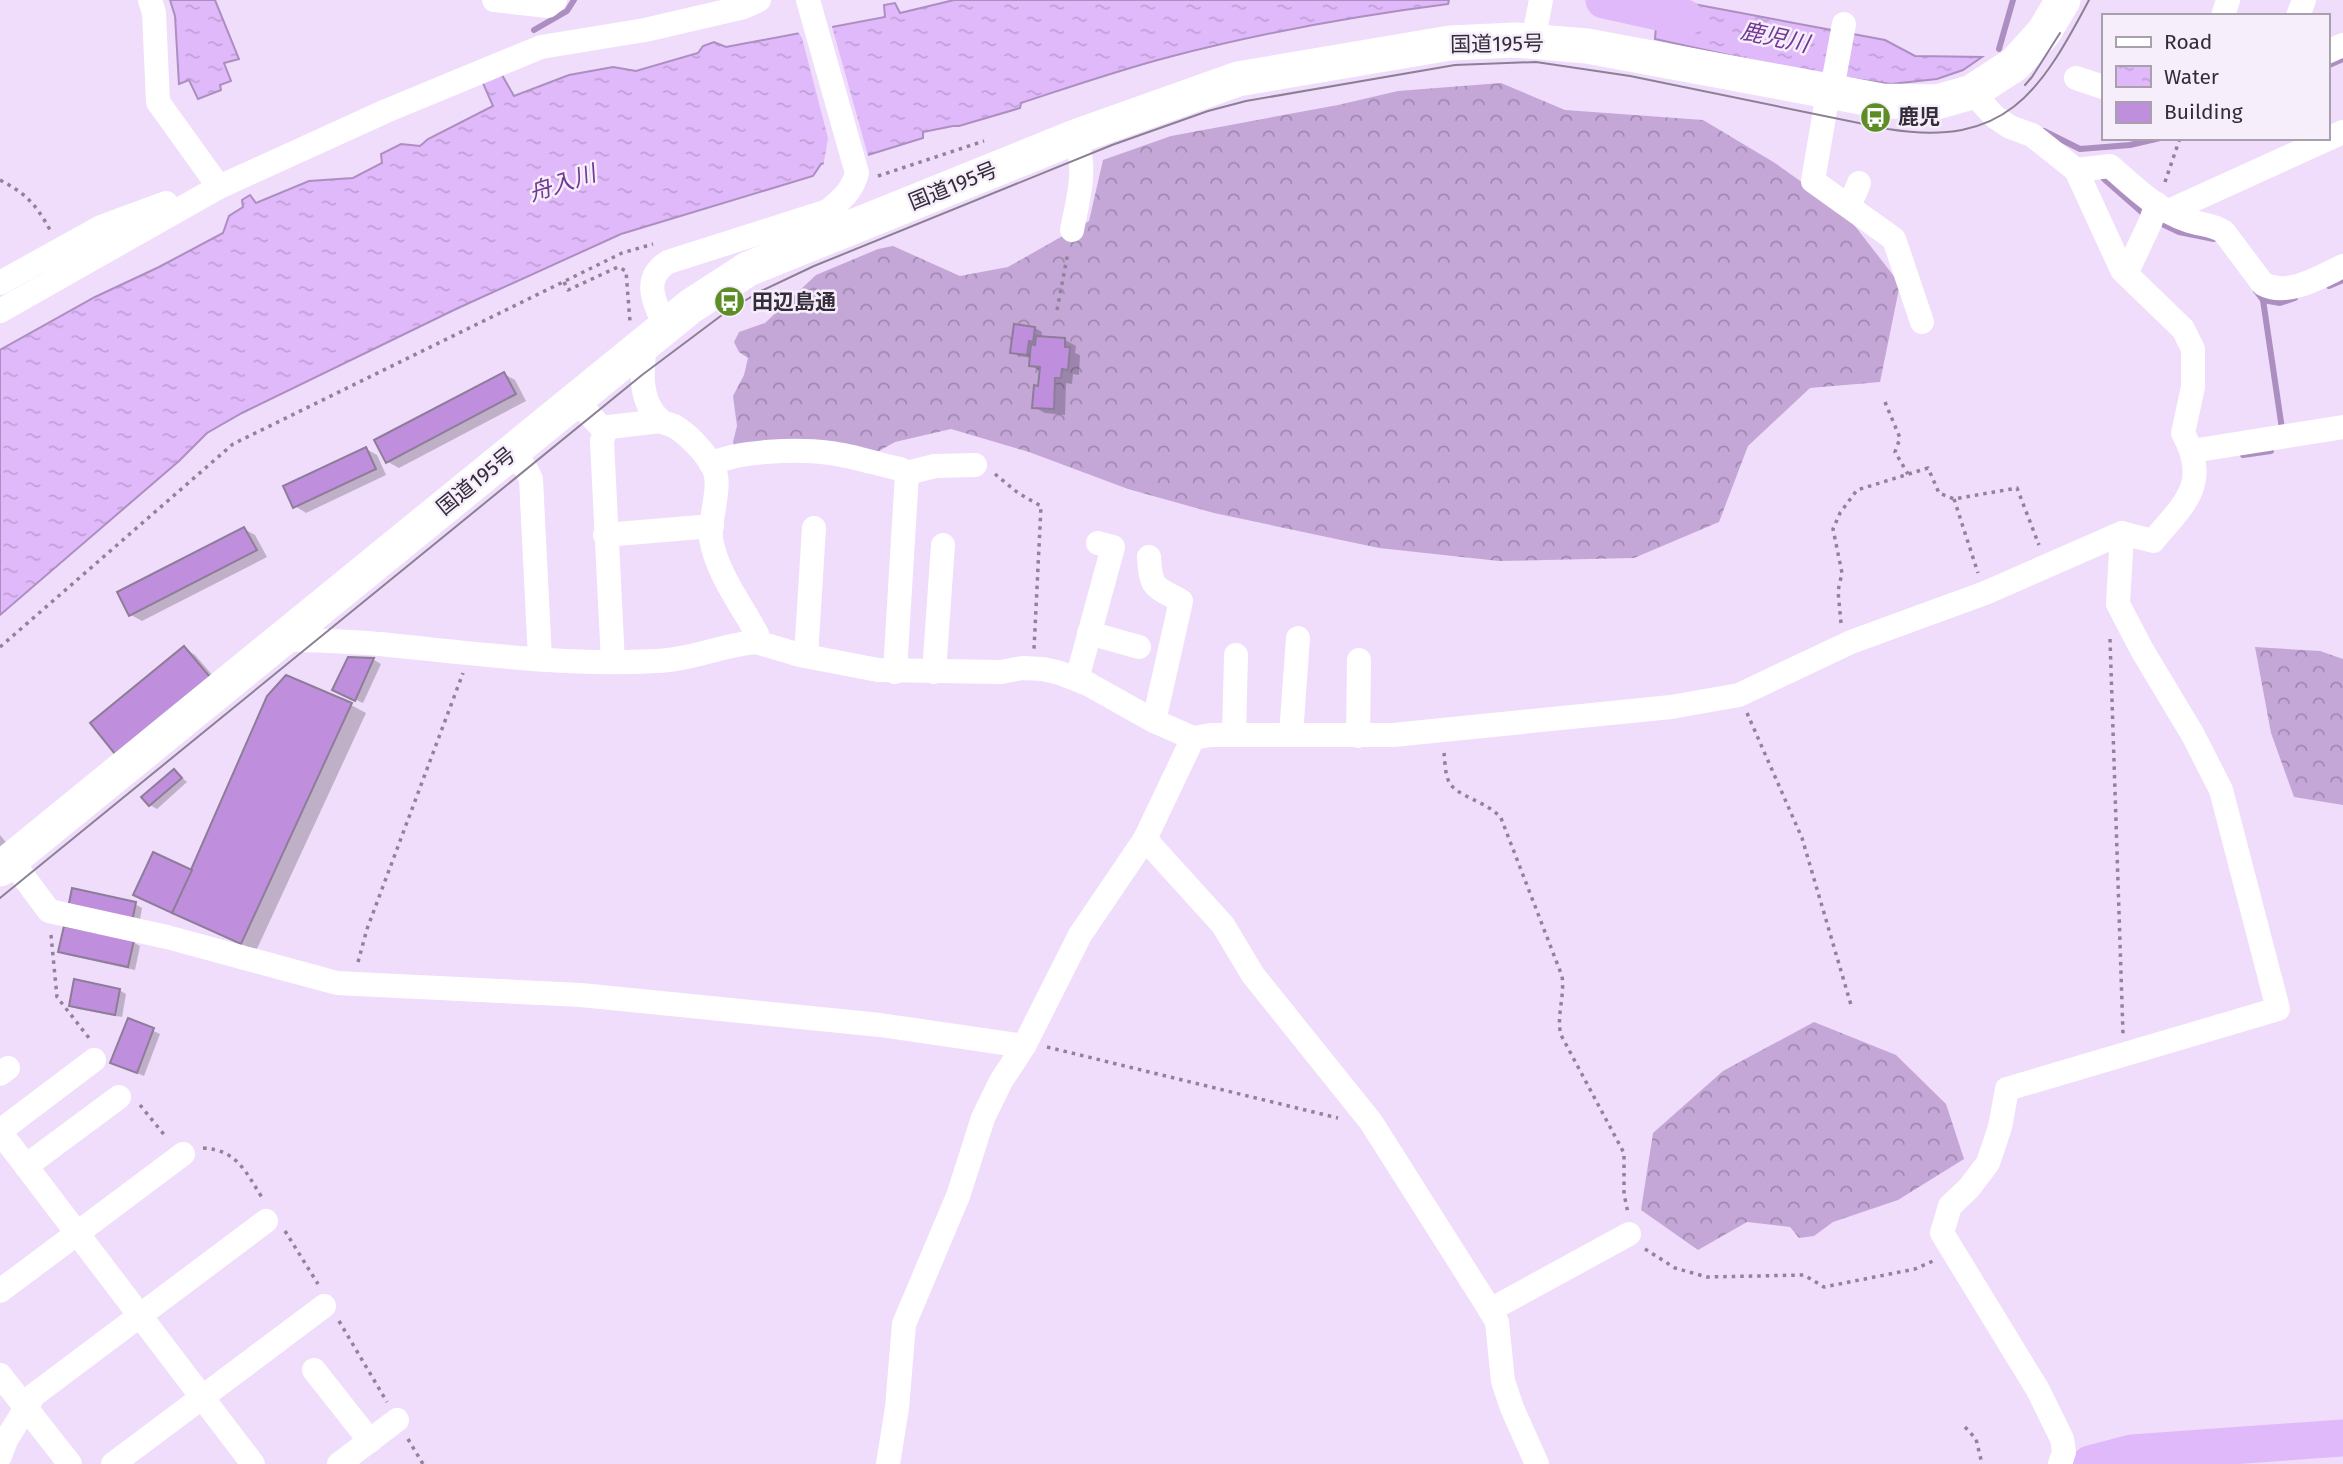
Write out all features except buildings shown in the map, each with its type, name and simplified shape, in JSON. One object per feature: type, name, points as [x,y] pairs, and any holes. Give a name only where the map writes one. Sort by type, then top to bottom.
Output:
[{"type":"highway","name":"国道195号","points":[[6,864],[576,401],[647,334],[748,269],[1075,137],[1238,79],[1450,43],[1533,41],[1587,46],[1831,83],[1882,101],[1937,102],[1972,92],[2002,74],[2030,50],[2063,0]]},
{"type":"street","points":[[150,0],[154,13],[158,102],[219,187]]},
{"type":"street","points":[[494,0],[548,6],[555,0]]},
{"type":"street","points":[[0,312],[219,187],[386,111],[541,47],[645,30],[744,7],[759,0]]},
{"type":"street","points":[[756,642],[757,634],[718,563],[711,536],[716,480],[711,464],[682,432],[661,421],[651,409],[642,375],[652,278],[656,270],[668,262],[828,211],[848,194],[857,173],[808,0]]},
{"type":"street","points":[[1533,41],[1541,0]]},
{"type":"street","points":[[1844,24],[1814,181],[1894,239],[1922,322]]},
{"type":"street","points":[[2076,78],[2102,87]]},
{"type":"street","points":[[282,639],[386,644],[470,655],[614,662],[660,661],[756,642],[806,656],[895,672],[1001,672],[1032,668],[1077,679],[1154,721],[1193,738],[1234,735],[1358,736],[1439,730],[1658,709],[1739,695],[1843,646],[1985,593],[2122,533],[2153,541],[2188,499],[2194,481],[2192,451],[2183,433],[2193,387],[2193,349],[2183,329],[2122,270],[2076,170],[2032,135],[2010,127],[1995,117],[1972,92]]},
{"type":"street","points":[[1072,230],[1081,183],[1082,159],[1075,137]]},
{"type":"street","points":[[2126,274],[2150,223],[2163,207],[2324,140]]},
{"type":"street","points":[[2076,170],[2110,166],[2163,207],[2187,220],[2218,228],[2224,232],[2263,284],[2277,290],[2319,277],[2343,266]]},
{"type":"street","points":[[1844,203],[1854,195],[1859,183]]},
{"type":"street","points":[[0,283],[101,227],[165,203],[219,187]]},
{"type":"street","points":[[576,401],[604,431]]},
{"type":"street","points":[[614,662],[605,535],[602,442],[604,431],[609,427],[661,421]]},
{"type":"street","points":[[2192,451],[2343,427]]},
{"type":"street","points":[[711,464],[719,460],[764,452],[830,453],[900,469],[907,473],[935,466],[975,465]]},
{"type":"street","points":[[511,453],[526,469],[531,479],[540,659]]},
{"type":"street","points":[[895,672],[907,473]]},
{"type":"street","points":[[605,535],[712,526]]},
{"type":"street","points":[[806,656],[814,528]]},
{"type":"street","points":[[2060,1464],[2064,1452],[2062,1439],[2038,1390],[1941,1233],[1950,1206],[1969,1188],[1988,1163],[2000,1127],[2007,1089],[2278,1009],[2221,790],[2193,735],[2118,604],[2122,533]]},
{"type":"street","points":[[1077,679],[1113,547],[1098,543]]},
{"type":"street","points":[[934,672],[943,545]]},
{"type":"street","points":[[1149,557],[1154,585],[1181,601],[1154,721]]},
{"type":"street","points":[[1090,633],[1139,647]]},
{"type":"street","points":[[1291,735],[1298,638]]},
{"type":"street","points":[[1234,735],[1236,655]]},
{"type":"street","points":[[1358,736],[1359,660]]},
{"type":"street","points":[[888,1464],[897,1408],[904,1324],[958,1196],[983,1118],[1001,1081],[1024,1046],[1080,935],[1145,839],[1193,738]]},
{"type":"street","points":[[1145,839],[1223,925],[1253,975],[1369,1119],[1497,1321],[1503,1381],[1537,1464]]},
{"type":"street","points":[[6,864],[49,911],[167,937],[337,983],[595,996],[880,1025],[1024,1046]]},
{"type":"street","points":[[92,1050],[0,1132],[253,1464]]},
{"type":"street","points":[[26,1166],[129,1100]]},
{"type":"street","points":[[0,1291],[77,1235],[184,1147]]},
{"type":"street","points":[[0,1456],[6,1440],[33,1395],[270,1215]]},
{"type":"street","points":[[1490,1310],[1629,1234]]},
{"type":"street","points":[[113,1464],[327,1304]]},
{"type":"street","points":[[314,1370],[370,1441]]},
{"type":"street","points":[[0,1376],[70,1464]]},
{"type":"street","points":[[339,1464],[397,1420]]},
{"type":"path","points":[[2163,207],[2180,141]]},
{"type":"path","points":[[0,180],[22,191],[29,199],[42,215],[60,250]]},
{"type":"path","points":[[1057,310],[1072,230]]},
{"type":"path","points":[[0,647],[233,444],[622,253],[659,242]]},
{"type":"path","points":[[564,282],[568,290],[618,267],[626,271],[647,334]]},
{"type":"path","points":[[1885,402],[1899,438],[1895,452],[1908,474]]},
{"type":"path","points":[[975,465],[988,470],[1018,493],[1041,506],[1032,668]]},
{"type":"path","points":[[1843,646],[1838,591],[1842,573],[1833,529],[1840,513],[1857,490],[1928,468],[1939,493],[1954,499],[2017,488],[2047,566]]},
{"type":"path","points":[[1954,499],[1985,593]]},
{"type":"path","points":[[2118,604],[2110,625],[2123,1054]]},
{"type":"path","points":[[352,984],[367,929],[470,655]]},
{"type":"path","points":[[1739,695],[1802,838],[1851,1005]]},
{"type":"path","points":[[1439,730],[1449,782],[1462,794],[1486,804],[1501,818],[1555,956],[1564,992],[1559,1026],[1561,1035],[1624,1153],[1624,1194],[1629,1234],[1650,1254],[1675,1268],[1707,1277],[1804,1275],[1824,1287],[1915,1269],[1953,1252]]},
{"type":"path","points":[[52,912],[49,920],[57,997],[92,1050]]},
{"type":"path","points":[[1024,1046],[1034,1044],[1331,1117],[1360,1122],[1369,1119]]},
{"type":"path","points":[[129,1100],[164,1135],[184,1147],[226,1153],[238,1161],[423,1464]]},
{"type":"path","points":[[1965,1427],[1976,1439],[1982,1464]]},
{"type":"green space","points":[[1501,83],[1565,110],[1703,120],[1775,163],[1844,212],[1900,284],[1880,382],[1810,388],[1748,446],[1719,522],[1634,558],[1499,561],[1379,548],[1214,513],[1128,489],[1029,452],[951,429],[895,442],[870,456],[734,448],[737,426],[733,396],[744,375],[748,358],[739,352],[734,342],[739,332],[765,323],[816,275],[878,249],[893,246],[960,276],[1008,267],[1089,221],[1103,160],[1171,136],[1398,91]]},
{"type":"green space","points":[[2255,647],[2320,651],[2343,659],[2343,805],[2294,797],[2271,733]]},
{"type":"green space","points":[[1814,1022],[1896,1055],[1946,1104],[1964,1159],[1898,1200],[1833,1222],[1814,1236],[1799,1238],[1790,1227],[1747,1222],[1698,1250],[1641,1210],[1653,1133],[1723,1071]]},
{"type":"water","points":[[170,0],[215,0],[239,59],[224,63],[231,81],[220,85],[221,90],[198,99],[189,80],[179,84],[175,16]]},
{"type":"water","name":"舟入川","points":[[954,0],[1449,0],[1448,4],[1308,26],[1150,62],[1021,103],[1020,108],[959,126],[923,132],[923,138],[868,155],[821,164],[813,176],[621,234],[456,309],[242,413],[207,433],[179,461],[0,615],[0,350],[95,297],[223,233],[229,216],[243,207],[242,200],[250,195],[256,203],[309,181],[353,178],[382,163],[381,154],[401,144],[420,146],[428,139],[493,106],[482,81],[502,75],[514,96],[569,75],[613,67],[636,71],[698,53],[703,46],[714,42],[726,47],[885,17],[884,5],[895,3],[900,13]]},
{"type":"water","points":[[1606,0],[1672,0],[1885,40],[1915,56],[1982,57],[1963,70],[1937,79],[1891,84],[1811,73],[1655,39],[1657,12]]},
{"type":"pier","points":[[831,23],[869,159],[823,168],[828,138],[802,38],[796,29]]},
{"type":"waterway","points":[[534,30],[567,11],[574,0]]},
{"type":"waterway","name":"鹿児川","points":[[1604,0],[1685,18]]},
{"type":"waterway","points":[[1999,49],[2013,0]]},
{"type":"waterway","points":[[2329,65],[2343,59]]},
{"type":"waterway","points":[[2044,131],[2080,149],[2130,145],[2151,140]]},
{"type":"waterway","points":[[2104,179],[2145,215]]},
{"type":"waterway","points":[[2158,222],[2179,232],[2214,239]]},
{"type":"waterway","points":[[2329,286],[2343,280]]},
{"type":"waterway","points":[[2256,291],[2263,300],[2280,303],[2295,298]]},
{"type":"waterway","points":[[2263,300],[2282,429]]},
{"type":"waterway","points":[[2243,455],[2271,451]]},
{"type":"waterway","points":[[2090,1464],[2132,1453],[2343,1438]]},
{"type":"tram line","points":[[0,898],[642,375],[726,312],[761,291],[814,266],[1112,145],[1208,111],[1246,101],[1455,65],[1536,62],[1630,76],[1888,129],[1928,133],[1962,130],[1990,121],[2014,106],[2035,87],[2053,62],[2089,0]]},
{"type":"tram line","points":[[2025,85],[2060,33]]},
{"type":"place","name":"鹿児","points":[[1875,117]]},
{"type":"place","name":"田辺島通","points":[[729,302]]}]
